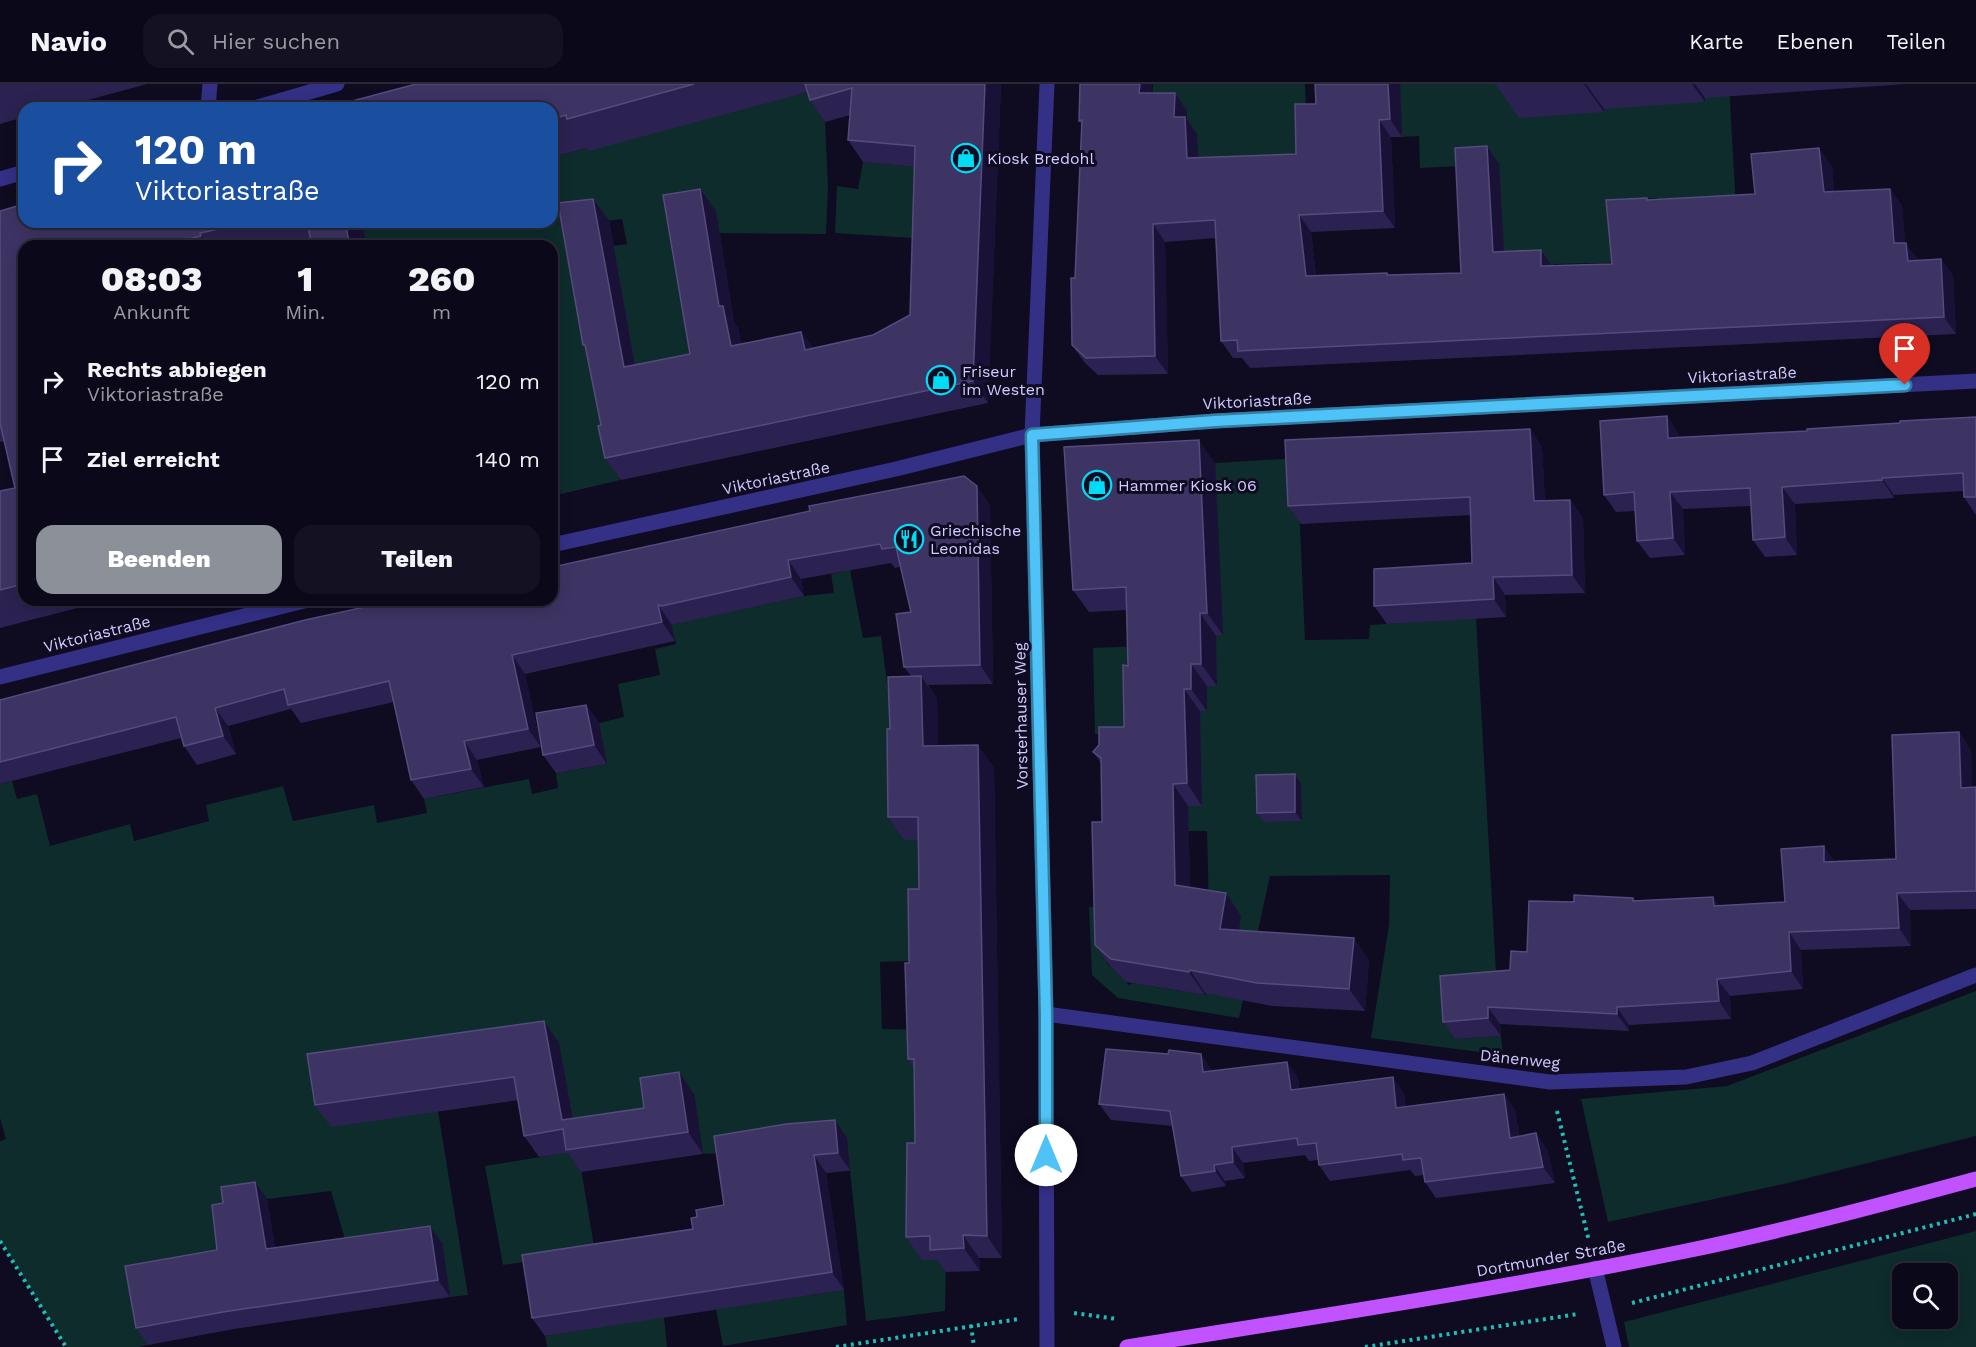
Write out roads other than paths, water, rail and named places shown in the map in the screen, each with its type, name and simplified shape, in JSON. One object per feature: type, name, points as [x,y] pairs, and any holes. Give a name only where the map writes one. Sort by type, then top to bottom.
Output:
[{"type":"main road","name":"Dortmunder Straße","points":[[1127,1347],[1405,1303],[1698,1248],[1976,1179]]},
{"type":"street","points":[[208,102],[210,84]]},
{"type":"street","points":[[275,102],[337,84]]},
{"type":"street","name":"Vorsterhauser Weg","points":[[1047,84],[1032,435],[1046,1014],[1047,1347]]},
{"type":"street","points":[[0,179],[18,174]]},
{"type":"street","name":"Viktoriastraße","points":[[558,544],[896,469],[1032,435],[1215,421],[1976,381]]},
{"type":"street","name":"Viktoriastraße","points":[[0,677],[284,606]]},
{"type":"street","name":"Dänenweg","points":[[1046,1014],[1550,1082],[1686,1077],[1752,1063],[1976,975]]},
{"type":"street","points":[[1595,1268],[1614,1347]]},
{"type":"place","name":"Kiosk Bredohl","points":[[966,158]]},
{"type":"place","name":"Friseur im Westen","points":[[941,380]]},
{"type":"place","name":"Hammer Kiosk 06","points":[[1097,485]]},
{"type":"place","name":"Griechische Leonidas","points":[[909,539]]}]
